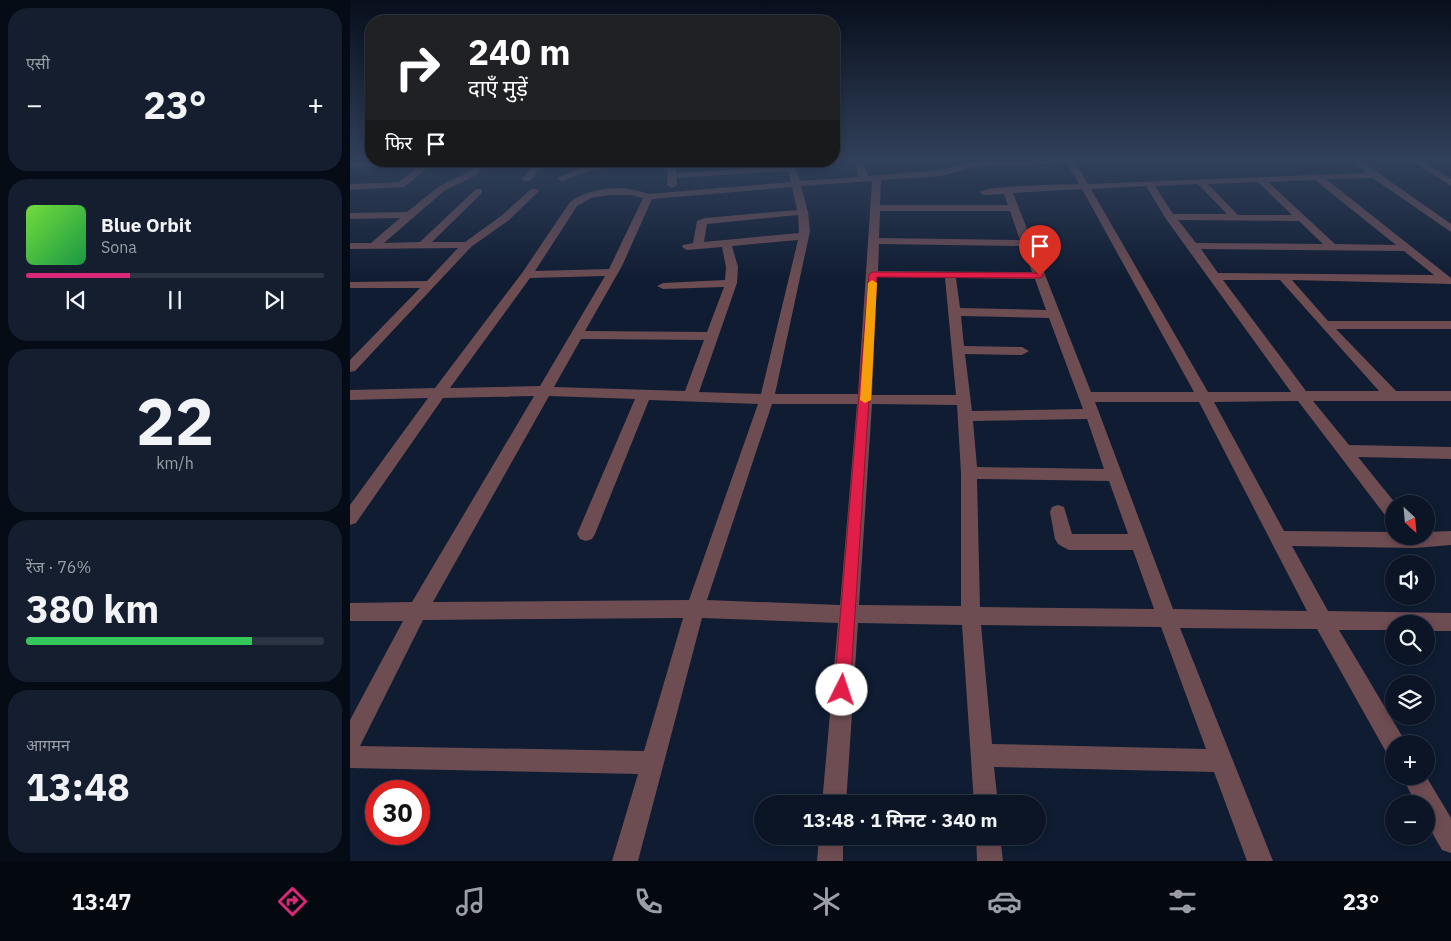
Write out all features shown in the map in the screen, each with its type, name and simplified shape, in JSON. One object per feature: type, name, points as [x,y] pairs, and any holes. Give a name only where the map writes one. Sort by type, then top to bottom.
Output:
[{"type":"street","points":[[373,246],[428,200]]},
{"type":"street","points":[[423,245],[469,200]]},
{"type":"street","points":[[350,368],[467,245],[505,218],[524,200]]},
{"type":"street","points":[[350,518],[439,393],[527,275],[577,200]]},
{"type":"street","points":[[350,743],[418,611],[611,272],[646,200]]},
{"type":"street","points":[[625,861],[695,609],[767,399],[804,236],[803,212],[800,200]]},
{"type":"street","points":[[835,795],[865,398],[876,200]]},
{"type":"street","points":[[1011,200],[1260,861]]},
{"type":"street","points":[[1093,200],[1204,397],[1322,620],[1389,735]]},
{"type":"street","points":[[1160,200],[1302,397],[1385,503]]},
{"type":"street","points":[[1219,200],[1236,218]]},
{"type":"street","points":[[1283,200],[1333,248]]},
{"type":"street","points":[[1346,200],[1448,281]]},
{"type":"street","points":[[1410,200],[1451,230]]},
{"type":"street","points":[[876,208],[1014,208]]},
{"type":"street","points":[[803,212],[705,221],[700,224],[693,247],[804,236]]},
{"type":"street","points":[[350,216],[410,215]]},
{"type":"street","points":[[1170,217],[1302,218]]},
{"type":"street","points":[[874,241],[1026,242]]},
{"type":"street","points":[[690,396],[731,283],[732,267],[726,243]]},
{"type":"street","points":[[350,246],[467,245]]},
{"type":"street","points":[[1193,246],[1406,248]]},
{"type":"street","points":[[527,275],[611,272]]},
{"type":"street","points":[[873,274],[1040,276]]},
{"type":"street","points":[[950,275],[969,473],[971,616],[985,795]]},
{"type":"street","points":[[1213,276],[1448,281]]},
{"type":"street","points":[[1283,277],[1393,397]]},
{"type":"street","points":[[663,286],[731,283]]},
{"type":"street","points":[[350,285],[429,284]]},
{"type":"street","points":[[954,312],[1054,314]]},
{"type":"street","points":[[1325,325],[1451,325]]},
{"type":"street","points":[[575,335],[711,336]]},
{"type":"street","points":[[958,350],[1022,351]]},
{"type":"street","points":[[350,395],[542,391],[767,399],[865,398],[964,408],[1089,405],[1204,397],[1451,396]]},
{"type":"street","points":[[586,534],[644,394]]},
{"type":"street","points":[[1344,451],[1451,453]]},
{"type":"street","points":[[969,473],[1115,475]]},
{"type":"street","points":[[1058,512],[1064,538],[1069,542],[1139,542]]},
{"type":"street","points":[[1278,538],[1385,538]]},
{"type":"street","points":[[1435,538],[1451,538]]},
{"type":"street","points":[[350,612],[695,609],[848,614],[1451,622]]},
{"type":"street","points":[[982,755],[1223,761]]},
{"type":"street","points":[[350,757],[651,763]]},
{"type":"street","points":[[1418,785],[1451,841]]},
{"type":"street","points":[[830,861],[831,845]]},
{"type":"street","points":[[989,845],[990,861]]},
{"type":"slow traffic","points":[[865,400],[872,283]]},
{"type":"route","points":[[842,690],[873,274],[1040,276]]}]
